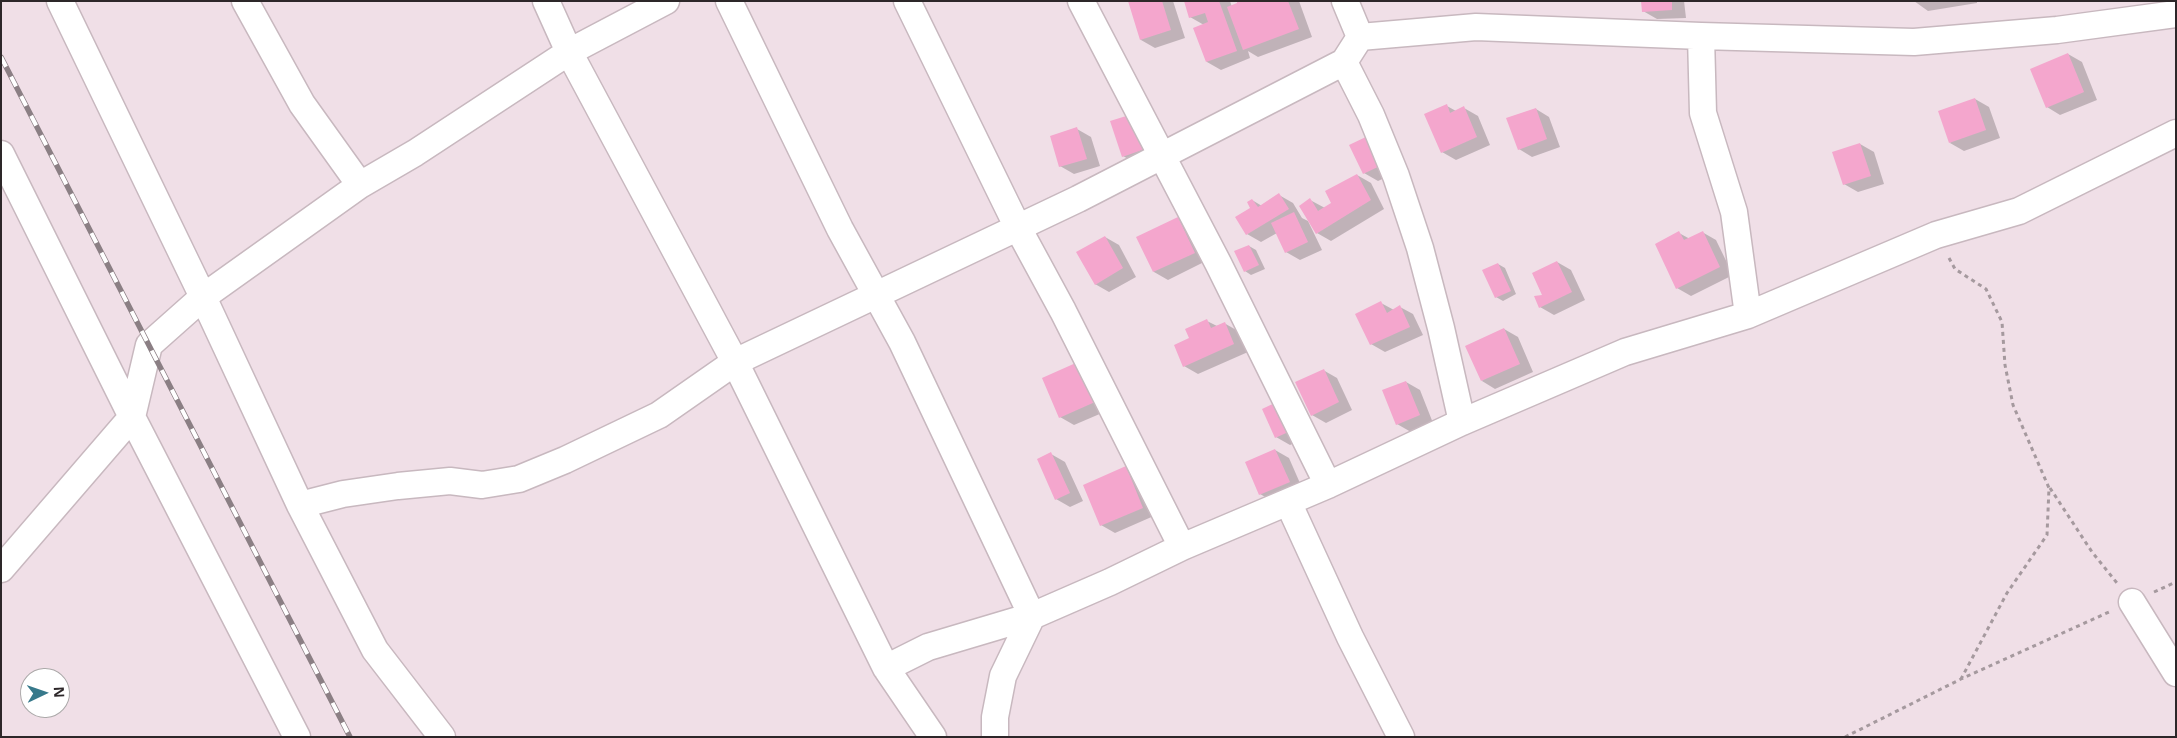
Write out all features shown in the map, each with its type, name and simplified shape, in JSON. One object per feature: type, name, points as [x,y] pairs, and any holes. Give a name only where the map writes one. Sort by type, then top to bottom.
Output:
[{"type":"street","points":[[60,1],[203,297],[300,505],[375,650],[442,737]]},
{"type":"street","points":[[245,1],[302,104],[360,185]]},
{"type":"street","points":[[546,1],[569,52],[735,362],[886,668],[933,737]]},
{"type":"street","points":[[1,569],[132,417],[149,345],[203,297],[360,185],[414,153],[569,52],[666,1]]},
{"type":"street","points":[[730,1],[793,133],[875,294],[902,342],[1032,616]]},
{"type":"street","points":[[907,1],[1018,228],[1063,311],[1182,547]]},
{"type":"street","points":[[1082,1],[1328,484]]},
{"type":"street","points":[[1345,1],[1360,37]]},
{"type":"street","points":[[1360,37],[1476,27],[1914,42],[2057,30],[2176,14]]},
{"type":"street","points":[[1702,36],[1703,114],[1734,212],[1748,315]]},
{"type":"street","points":[[300,505],[344,494],[398,486],[450,481],[482,485],[519,479],[659,415],[735,362],[875,294],[1018,228],[1344,62],[1360,37]]},
{"type":"street","points":[[1344,62],[1371,115],[1396,176],[1420,248],[1442,328],[1462,422]]},
{"type":"street","points":[[886,668],[928,647],[1032,616],[1462,422],[1625,352],[1748,315],[1936,235],[2019,211],[2176,133]]},
{"type":"street","points":[[1,154],[132,417],[297,737]]},
{"type":"street","points":[[1288,502],[1350,637],[1401,737]]},
{"type":"street","points":[[2132,602],[2176,673]]},
{"type":"street","points":[[995,737],[996,717],[1003,676],[1032,616]]},
{"type":"path","points":[[1936,235],[1955,268],[1986,288],[2002,322],[2005,364],[2013,405],[2050,488],[2092,552],[2132,602]]},
{"type":"path","points":[[1961,679],[2007,593],[2047,534],[2050,488]]},
{"type":"path","points":[[1845,737],[1961,679],[2176,582]]},
{"type":"building","points":[[1128,1],[1162,1],[1171,30],[1140,40]]},
{"type":"building","points":[[1184,1],[1219,1],[1237,51],[1206,62],[1193,28],[1208,22],[1205,13],[1189,18]]},
{"type":"building","points":[[1237,1],[1288,1],[1299,29],[1243,50],[1227,7],[1237,3]]},
{"type":"building","points":[[1641,1],[1672,1],[1672,10],[1642,12]]},
{"type":"building","points":[[2068,53],[2084,92],[2046,108],[2030,69]]},
{"type":"building","points":[[1975,98],[1986,130],[1949,143],[1938,111]]},
{"type":"building","points":[[1447,104],[1450,113],[1464,106],[1477,137],[1441,153],[1424,114]]},
{"type":"building","points":[[1536,108],[1547,139],[1518,150],[1506,118]]},
{"type":"building","points":[[1136,113],[1148,148],[1122,157],[1110,121]]},
{"type":"building","points":[[1077,127],[1087,159],[1059,167],[1050,136]]},
{"type":"building","points":[[1370,135],[1384,164],[1363,174],[1349,145]]},
{"type":"building","points":[[1860,143],[1871,176],[1843,185],[1832,152]]},
{"type":"building","points":[[1357,174],[1371,200],[1316,234],[1299,206],[1310,198],[1318,211],[1331,203],[1325,191]]},
{"type":"building","points":[[1279,193],[1289,209],[1246,235],[1235,217],[1250,208],[1247,202],[1252,199],[1258,207]]},
{"type":"building","points":[[1294,212],[1308,242],[1285,253],[1271,223]]},
{"type":"building","points":[[1178,217],[1195,253],[1153,272],[1136,237]]},
{"type":"building","points":[[1679,231],[1684,240],[1703,231],[1720,267],[1676,289],[1655,244]]},
{"type":"building","points":[[1105,236],[1123,268],[1095,285],[1076,252]]},
{"type":"building","points":[[1249,245],[1259,265],[1244,272],[1234,251]]},
{"type":"building","points":[[1557,261],[1572,292],[1539,308],[1534,296],[1542,295],[1532,273]]},
{"type":"building","points":[[1498,263],[1511,291],[1495,298],[1482,270]]},
{"type":"building","points":[[1381,301],[1387,313],[1400,305],[1410,327],[1370,345],[1355,314]]},
{"type":"building","points":[[1207,319],[1211,328],[1225,322],[1234,344],[1183,367],[1174,345],[1189,338],[1185,329]]},
{"type":"building","points":[[1504,328],[1520,364],[1481,381],[1465,346]]},
{"type":"building","points":[[1078,362],[1095,402],[1059,418],[1042,378]]},
{"type":"building","points":[[1324,369],[1339,402],[1311,416],[1295,382]]},
{"type":"building","points":[[1406,381],[1420,415],[1396,425],[1382,390]]},
{"type":"building","points":[[1281,400],[1295,429],[1275,438],[1262,409]]},
{"type":"building","points":[[1275,449],[1290,482],[1259,495],[1245,462]]},
{"type":"building","points":[[1051,452],[1070,493],[1055,500],[1037,459]]},
{"type":"building","points":[[1126,466],[1143,508],[1100,526],[1083,485]]},
{"type":"railway","points":[[1,57],[350,737]]}]
